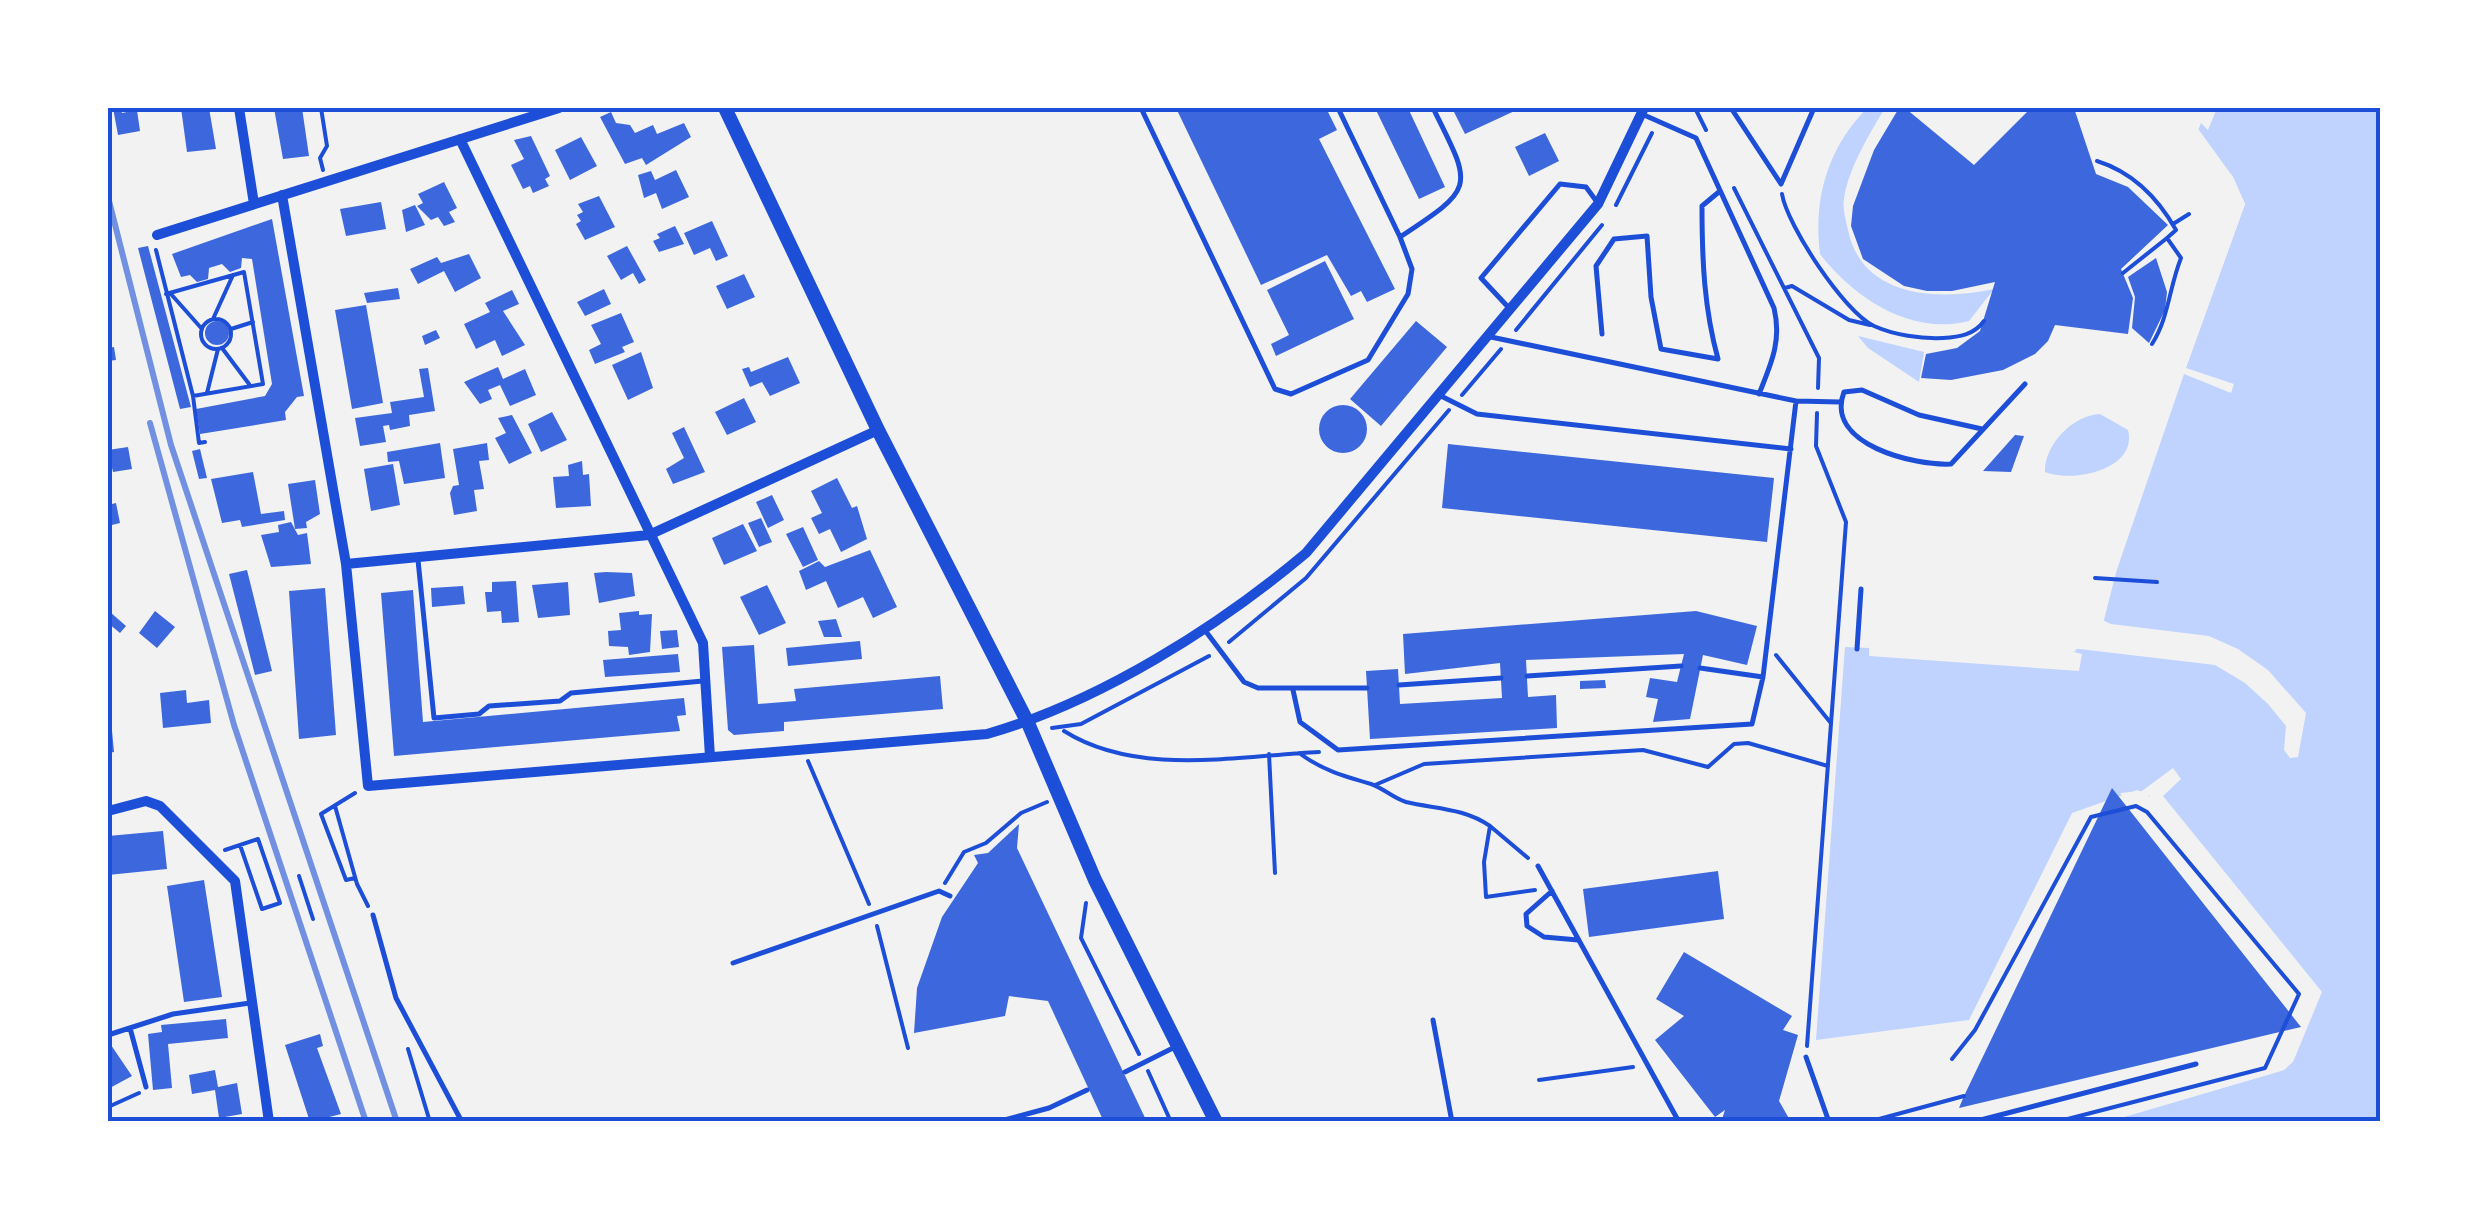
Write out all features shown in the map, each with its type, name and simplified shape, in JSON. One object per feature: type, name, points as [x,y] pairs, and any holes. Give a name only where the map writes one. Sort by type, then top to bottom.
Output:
[{"type":"street","points":[[239,108],[254,204]]},
{"type":"street","points":[[157,235],[559,108]]},
{"type":"street","points":[[725,108],[878,430],[1028,723],[1095,880],[1216,1122]]},
{"type":"street","points":[[282,195],[346,564],[368,786],[987,734],[1028,723],[1204,629],[1260,592],[1306,553],[1491,337],[1598,204],[1642,110]]},
{"type":"street","points":[[460,139],[703,643],[710,757]]},
{"type":"street","points":[[346,564],[649,535],[878,430]]},
{"type":"street","points":[[108,810],[146,801],[160,806],[235,881],[269,1122]]},
{"type":"lane","points":[[1141,108],[1275,389],[1291,394],[1368,360],[1408,294],[1412,270],[1338,108]]},
{"type":"lane","points":[[1400,237],[1453,202],[1464,183],[1460,161],[1433,108]]},
{"type":"lane","points":[[1730,108],[1781,184]]},
{"type":"lane","points":[[1781,184],[1814,108]]},
{"type":"lane","points":[[1642,110],[1696,138],[1774,308],[1780,329],[1759,395]]},
{"type":"lane","points":[[1512,311],[1480,278],[1560,184],[1586,187],[1598,204]]},
{"type":"lane","points":[[1602,334],[1596,266],[1614,239],[1647,236],[1650,297],[1661,350],[1718,359],[1707,318],[1702,206],[1720,192]]},
{"type":"lane","points":[[1491,337],[1759,395],[1840,402]]},
{"type":"lane","points":[[1982,429],[1919,415],[1862,390],[1844,392],[1840,402],[1848,427],[1868,446],[1924,466],[1951,464],[2025,384]]},
{"type":"lane","points":[[1441,396],[1477,414],[1791,449]]},
{"type":"lane","points":[[1294,690],[1300,722],[1338,750],[1752,724],[1763,676],[1796,400]]},
{"type":"lane","points":[[418,557],[434,718],[479,714],[489,706],[560,700],[571,692],[706,680]]},
{"type":"lane","points":[[1857,649],[1860,588]]},
{"type":"lane","points":[[1204,629],[1244,682],[1258,688],[1367,688]]},
{"type":"lane","points":[[1527,676],[1681,666]]},
{"type":"lane","points":[[1700,668],[1763,676]]},
{"type":"lane","points":[[1399,685],[1502,678]]},
{"type":"lane","points":[[1538,866],[1679,1122]]},
{"type":"lane","points":[[1551,890],[1526,914],[1527,926],[1544,936],[1578,940]]},
{"type":"lane","points":[[733,963],[939,891],[950,896]]},
{"type":"lane","points":[[373,915],[402,1011],[462,1122]]},
{"type":"lane","points":[[108,1035],[172,1014],[250,1003]]},
{"type":"lane","points":[[1433,1020],[1452,1122]]},
{"type":"lane","points":[[130,1028],[146,1086]]},
{"type":"lane","points":[[1125,1072],[1180,1045]]},
{"type":"lane","points":[[1806,1057],[1829,1122]]},
{"type":"lane","points":[[1972,1122],[2196,1064]]},
{"type":"lane","points":[[997,1122],[1049,1108],[1087,1090]]},
{"type":"path","points":[[322,108],[327,146],[320,158],[325,182]]},
{"type":"path","points":[[1695,108],[1711,140]]},
{"type":"path","points":[[2096,161],[2138,183],[2176,230],[2123,273]]},
{"type":"path","points":[[1727,174],[1820,358],[1816,446],[1846,522],[1806,1057]]},
{"type":"path","points":[[1781,184],[1785,211],[1829,280],[1870,324]]},
{"type":"path","points":[[2173,224],[2189,214]]},
{"type":"path","points":[[157,235],[156,255],[192,396],[199,443],[206,442]]},
{"type":"path","points":[[2152,344],[2168,312],[2171,283],[2181,258],[2167,238]]},
{"type":"path","points":[[168,294],[244,272],[263,384],[192,396]]},
{"type":"path","points":[[202,328],[213,319],[233,275]]},
{"type":"path","points":[[1784,289],[1792,286],[1849,320],[1936,338],[1967,335],[1984,321]]},
{"type":"path","points":[[168,294],[202,328],[204,343],[220,348],[250,386]]},
{"type":"path","points":[[207,393],[220,348],[230,342],[231,329],[222,320],[213,319]]},
{"type":"path","points":[[231,329],[253,322]]},
{"type":"path","points":[[2095,578],[2157,582]]},
{"type":"path","points":[[1767,644],[1831,724]]},
{"type":"path","points":[[1063,730],[1088,746],[1149,759],[1338,750]]},
{"type":"path","points":[[1375,786],[1424,764],[1624,751],[1654,752],[1708,767],[1734,744],[1748,743],[1828,766]]},
{"type":"path","points":[[807,749],[808,768],[873,914],[908,1048]]},
{"type":"path","points":[[1298,752],[1338,776],[1375,786],[1406,802],[1461,811],[1490,826],[1538,866]]},
{"type":"path","points":[[1269,754],[1275,873]]},
{"type":"path","points":[[355,878],[346,880],[322,814],[368,786]]},
{"type":"path","points":[[939,891],[964,852],[986,843],[1022,814],[1060,797]]},
{"type":"path","points":[[335,804],[355,878],[373,915]]},
{"type":"path","points":[[1952,1058],[1975,1030],[2092,817],[2136,806],[2147,812],[2299,994],[2265,1068],[2056,1122]]},
{"type":"path","points":[[1490,826],[1484,862],[1486,897],[1551,890]]},
{"type":"path","points":[[211,854],[240,845],[258,840],[280,903],[262,909],[240,845]]},
{"type":"path","points":[[301,880],[313,918]]},
{"type":"path","points":[[1095,880],[1083,912],[1080,938],[1171,1122]]},
{"type":"path","points":[[402,1011],[409,1053],[430,1122]]},
{"type":"path","points":[[1539,1080],[1646,1065]]},
{"type":"path","points":[[108,1107],[146,1086]]},
{"type":"path","points":[[1868,1122],[1964,1096]]},
{"type":"water","points":[[1867,108],[1885,108],[1860,152],[1846,188],[1844,211],[1856,253],[1869,270],[1905,290],[1950,294],[1994,289],[1969,321],[1926,323],[1886,310],[1849,285],[1820,254],[1819,213],[1826,175],[1842,140]]},
{"type":"water","points":[[2183,108],[2380,108],[2380,1121],[2110,1121],[2284,1070],[2319,994],[2158,800],[2137,790],[2072,813],[1969,1020],[1816,1040],[1845,647],[1869,648],[1869,656],[2079,671],[2082,654],[2074,652],[2104,620],[2126,533],[2245,204],[2233,177]]},
{"type":"water","points":[[1858,336],[1924,352],[1919,382],[1868,348]]},
{"type":"water","points":[[2100,414],[2128,430],[2123,455],[2113,464],[2086,474],[2045,472],[2049,452],[2062,434],[2079,420]]},
{"type":"pier","points":[[2178,108],[2217,108],[2208,130],[2201,123],[2197,133],[2233,177],[2245,204],[2186,368],[2234,384],[2231,393],[2184,374],[2100,619],[2111,624],[2209,636],[2238,649],[2268,670],[2306,713],[2298,757],[2290,758],[2284,750],[2286,726],[2268,704],[2245,683],[2215,665],[2071,648],[2099,618],[2122,532],[2240,204],[2229,180],[2194,136],[2195,127]]},
{"type":"pier","points":[[2173,768],[2181,779],[2163,796],[2322,992],[2293,1062],[2284,1070],[2110,1121],[2125,1108],[2281,1065],[2288,1059],[2313,994],[2149,795],[2123,797],[2120,793],[2142,791]]},
{"type":"building","points":[[113,108],[121,108],[122,113],[137,110],[140,131],[118,135]]},
{"type":"building","points":[[181,108],[209,108],[216,149],[187,152]]},
{"type":"building","points":[[274,108],[302,108],[309,156],[283,159]]},
{"type":"building","points":[[1176,108],[1326,108],[1337,130],[1319,139],[1395,289],[1367,302],[1361,291],[1351,296],[1327,255],[1261,285]]},
{"type":"building","points":[[1375,108],[1408,108],[1445,187],[1419,199]]},
{"type":"building","points":[[1452,108],[1521,108],[1465,134]]},
{"type":"building","points":[[1899,108],[1905,108],[1974,165],[2031,108],[2074,108],[2096,174],[2128,187],[2168,225],[2121,269],[2133,298],[2128,334],[2055,325],[2048,341],[2035,354],[2003,370],[1951,380],[1921,378],[1926,354],[1957,348],[1980,331],[1995,282],[1952,291],[1927,291],[1904,286],[1863,259],[1851,226],[1853,206],[1874,150]]},
{"type":"building","points":[[611,112],[616,123],[630,125],[635,133],[653,125],[657,134],[684,123],[691,137],[646,165],[642,158],[625,164],[600,117]]},
{"type":"building","points":[[1545,133],[1559,161],[1529,176],[1515,147]]},
{"type":"building","points":[[531,136],[550,176],[545,179],[549,186],[533,193],[530,186],[523,189],[511,165],[524,159],[514,140]]},
{"type":"building","points":[[581,137],[597,166],[570,180],[555,150]]},
{"type":"building","points":[[676,170],[689,197],[662,209],[656,193],[644,198],[638,175],[651,171],[655,180]]},
{"type":"building","points":[[444,182],[457,208],[449,212],[455,222],[444,226],[438,217],[431,220],[417,206],[423,203],[418,194]]},
{"type":"building","points":[[599,196],[615,227],[585,240],[576,224],[581,221],[577,215],[583,212],[578,204]]},
{"type":"building","points":[[381,202],[386,229],[346,236],[340,209]]},
{"type":"building","points":[[415,205],[425,225],[406,232],[402,210]]},
{"type":"building","points":[[272,219],[304,396],[297,397],[285,412],[286,420],[200,434],[196,409],[265,396],[272,384],[252,259],[242,258],[241,268],[230,272],[222,264],[209,268],[208,279],[197,282],[190,275],[181,277],[172,254]]},
{"type":"building","points":[[712,221],[728,256],[716,261],[710,248],[694,255],[684,233]]},
{"type":"building","points":[[675,226],[684,244],[659,252],[653,241],[660,238],[657,234]]},
{"type":"building","points":[[148,246],[191,407],[180,409],[138,248]]},
{"type":"building","points":[[627,246],[646,280],[639,284],[633,273],[621,280],[607,256]]},
{"type":"building","points":[[469,254],[481,278],[455,292],[444,271],[418,284],[410,269],[437,257],[441,263]]},
{"type":"building","points":[[2156,258],[2167,292],[2165,310],[2149,343],[2132,328],[2135,297],[2128,277]]},
{"type":"building","points":[[1325,261],[1354,319],[1276,356],[1271,344],[1289,335],[1267,290]]},
{"type":"building","points":[[744,274],[755,297],[727,309],[716,286]]},
{"type":"building","points":[[398,288],[400,299],[367,303],[364,293]]},
{"type":"building","points":[[604,289],[611,304],[585,316],[577,302]]},
{"type":"building","points":[[512,290],[519,304],[503,311],[525,345],[502,356],[495,340],[476,349],[464,324],[490,312],[485,303]]},
{"type":"building","points":[[366,305],[383,403],[352,409],[335,310]]},
{"type":"building","points":[[621,313],[634,342],[622,347],[625,352],[595,364],[589,350],[601,344],[591,325]]},
{"type":"building","points":[[217,321],[229,333],[217,345],[205,333]]},
{"type":"building","points":[[1416,321],[1447,347],[1381,426],[1350,399]]},
{"type":"building","points":[[436,330],[440,338],[425,345],[422,336]]},
{"type":"building","points":[[114,347],[116,360],[108,361],[108,348]]},
{"type":"building","points":[[641,352],[653,388],[628,400],[612,365]]},
{"type":"building","points":[[788,357],[800,383],[770,396],[762,382],[750,387],[742,369],[749,367],[751,372]]},
{"type":"building","points":[[498,367],[503,379],[525,369],[536,395],[510,406],[500,385],[488,390],[492,399],[480,404],[464,382]]},
{"type":"building","points":[[428,368],[435,411],[409,415],[410,426],[390,430],[389,425],[383,426],[386,442],[360,446],[355,418],[392,413],[390,402],[424,397],[419,369]]},
{"type":"building","points":[[744,398],[756,422],[727,435],[715,412]]},
{"type":"building","points":[[1343,405],[1360,412],[1367,429],[1360,446],[1343,453],[1326,446],[1319,429],[1326,412]]},
{"type":"building","points":[[552,412],[567,440],[541,452],[528,424]]},
{"type":"building","points":[[512,415],[532,453],[509,464],[495,438],[506,433],[498,418]]},
{"type":"building","points":[[684,427],[705,472],[673,484],[666,469],[684,458],[672,433]]},
{"type":"building","points":[[2015,435],[2024,436],[2011,472],[1983,471]]},
{"type":"building","points":[[440,443],[445,478],[404,484],[399,461],[388,462],[387,452]]},
{"type":"building","points":[[487,443],[489,460],[479,461],[484,489],[474,490],[477,511],[454,515],[450,493],[453,486],[459,485],[453,449]]},
{"type":"building","points":[[1448,444],[1774,478],[1767,542],[1442,508]]},
{"type":"building","points":[[128,447],[132,469],[113,472],[108,450]]},
{"type":"building","points":[[200,449],[207,478],[199,479],[192,451]]},
{"type":"building","points":[[582,461],[583,475],[589,474],[591,506],[556,508],[553,477],[569,476],[568,465]]},
{"type":"building","points":[[393,464],[400,505],[371,511],[364,469]]},
{"type":"building","points":[[253,472],[261,514],[284,511],[285,520],[242,527],[240,520],[222,523],[211,479]]},
{"type":"building","points":[[837,478],[852,508],[857,506],[867,539],[841,552],[830,529],[819,534],[811,518],[822,513],[811,491]]},
{"type":"building","points":[[315,480],[320,514],[306,522],[307,528],[295,529],[288,484]]},
{"type":"building","points":[[772,495],[784,520],[768,528],[756,502]]},
{"type":"building","points":[[116,503],[120,523],[108,526],[108,505]]},
{"type":"building","points":[[761,518],[772,542],[759,547],[748,523]]},
{"type":"building","points":[[291,522],[298,535],[307,533],[311,564],[271,567],[261,535],[279,532],[278,525]]},
{"type":"building","points":[[743,524],[757,551],[724,565],[712,538]]},
{"type":"building","points":[[803,527],[818,560],[803,567],[786,534]]},
{"type":"building","points":[[870,550],[897,607],[873,618],[863,597],[838,608],[826,581],[806,590],[799,571],[819,561],[825,567]]},
{"type":"building","points":[[247,570],[272,671],[255,675],[229,574]]},
{"type":"building","points":[[594,573],[632,573],[635,596],[599,603]]},
{"type":"building","points":[[516,581],[519,622],[502,623],[501,611],[487,612],[485,592],[492,592],[492,582]]},
{"type":"building","points":[[568,582],[570,615],[538,618],[532,585]]},
{"type":"building","points":[[767,585],[786,623],[759,635],[740,597]]},
{"type":"building","points":[[463,586],[465,604],[432,607],[431,588]]},
{"type":"building","points":[[325,588],[336,735],[299,739],[289,591]]},
{"type":"building","points":[[413,590],[423,722],[684,698],[686,715],[677,716],[680,731],[394,756],[381,593]]},
{"type":"building","points":[[155,611],[175,627],[157,648],[139,633]]},
{"type":"building","points":[[639,611],[639,615],[652,614],[650,652],[629,655],[628,647],[609,646],[608,631],[621,630],[619,613]]},
{"type":"building","points":[[1696,611],[1757,626],[1747,665],[1703,655],[1690,719],[1653,722],[1658,699],[1646,697],[1650,678],[1677,682],[1684,654],[1526,660],[1528,697],[1556,695],[1557,728],[1370,739],[1366,671],[1398,669],[1400,704],[1502,698],[1500,663],[1405,674],[1403,634]]},
{"type":"building","points":[[110,612],[126,626],[120,633],[108,623]]},
{"type":"building","points":[[836,619],[842,637],[824,637],[818,621]]},
{"type":"building","points":[[677,630],[679,647],[662,649],[660,631]]},
{"type":"building","points":[[860,641],[862,659],[788,666],[786,648]]},
{"type":"building","points":[[754,645],[758,704],[796,701],[794,689],[940,676],[943,709],[784,722],[784,731],[734,735],[728,730],[722,647]]},
{"type":"building","points":[[678,654],[680,672],[605,677],[603,660]]},
{"type":"building","points":[[1605,680],[1606,688],[1580,689],[1580,681]]},
{"type":"building","points":[[186,690],[187,703],[209,700],[211,723],[163,728],[160,693]]},
{"type":"building","points":[[111,720],[114,752],[108,753],[108,721]]},
{"type":"building","points":[[2112,788],[2301,1027],[1959,1108],[1964,1096]]},
{"type":"building","points":[[1019,824],[1017,848],[1147,1122],[1104,1122],[1048,1001],[1009,996],[1005,1016],[914,1033],[917,988],[942,917],[978,863],[974,855],[988,853]]},
{"type":"building","points":[[163,831],[167,869],[108,875],[108,836]]},
{"type":"building","points":[[1718,871],[1724,919],[1589,937],[1583,889]]},
{"type":"building","points":[[204,880],[222,997],[184,1002],[167,886]]},
{"type":"building","points":[[1684,952],[1792,1016],[1783,1030],[1798,1035],[1779,1101],[1791,1122],[1721,1122],[1725,1110],[1715,1117],[1655,1040],[1684,1016],[1656,999]]},
{"type":"building","points":[[226,1019],[228,1038],[168,1044],[172,1088],[153,1090],[148,1034],[162,1032],[161,1025]]},
{"type":"building","points":[[320,1034],[323,1046],[317,1048],[341,1114],[310,1122],[285,1045]]},
{"type":"building","points":[[111,1045],[132,1076],[108,1089],[108,1047]]},
{"type":"building","points":[[215,1070],[218,1087],[237,1083],[242,1114],[219,1118],[215,1090],[192,1094],[189,1075]]},
{"type":"railway","points":[[108,197],[171,445],[397,1122]]},
{"type":"railway","points":[[150,423],[234,725],[366,1122]]}]
